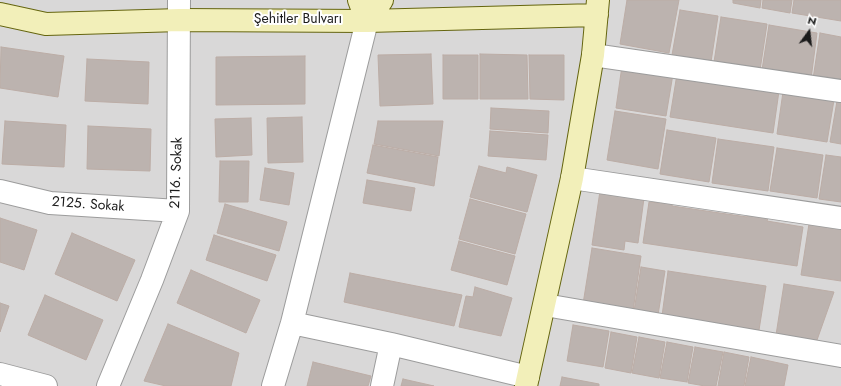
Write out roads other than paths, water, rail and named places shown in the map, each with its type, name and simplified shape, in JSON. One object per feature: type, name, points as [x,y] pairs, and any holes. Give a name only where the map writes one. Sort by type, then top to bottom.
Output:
[{"type":"street","points":[[359,0],[366,21]]},
{"type":"street","points":[[273,386],[292,323],[366,21],[382,0]]},
{"type":"street","points":[[292,323],[391,344],[527,381],[572,178],[593,55],[598,8]]},
{"type":"street","name":"Şehitler Bulvarı","points":[[0,14],[46,24],[180,10],[366,21],[598,8]]},
{"type":"street","name":"2116. Sokak","points":[[108,386],[152,280],[178,211],[180,10]]},
{"type":"street","points":[[593,55],[841,91]]},
{"type":"street","points":[[572,178],[841,218]]},
{"type":"street","name":"2125. Sokak","points":[[0,191],[50,203],[178,211]]},
{"type":"street","points":[[545,305],[841,356]]},
{"type":"street","points":[[382,386],[391,344]]},
{"type":"street","points":[[0,374],[46,386]]}]
